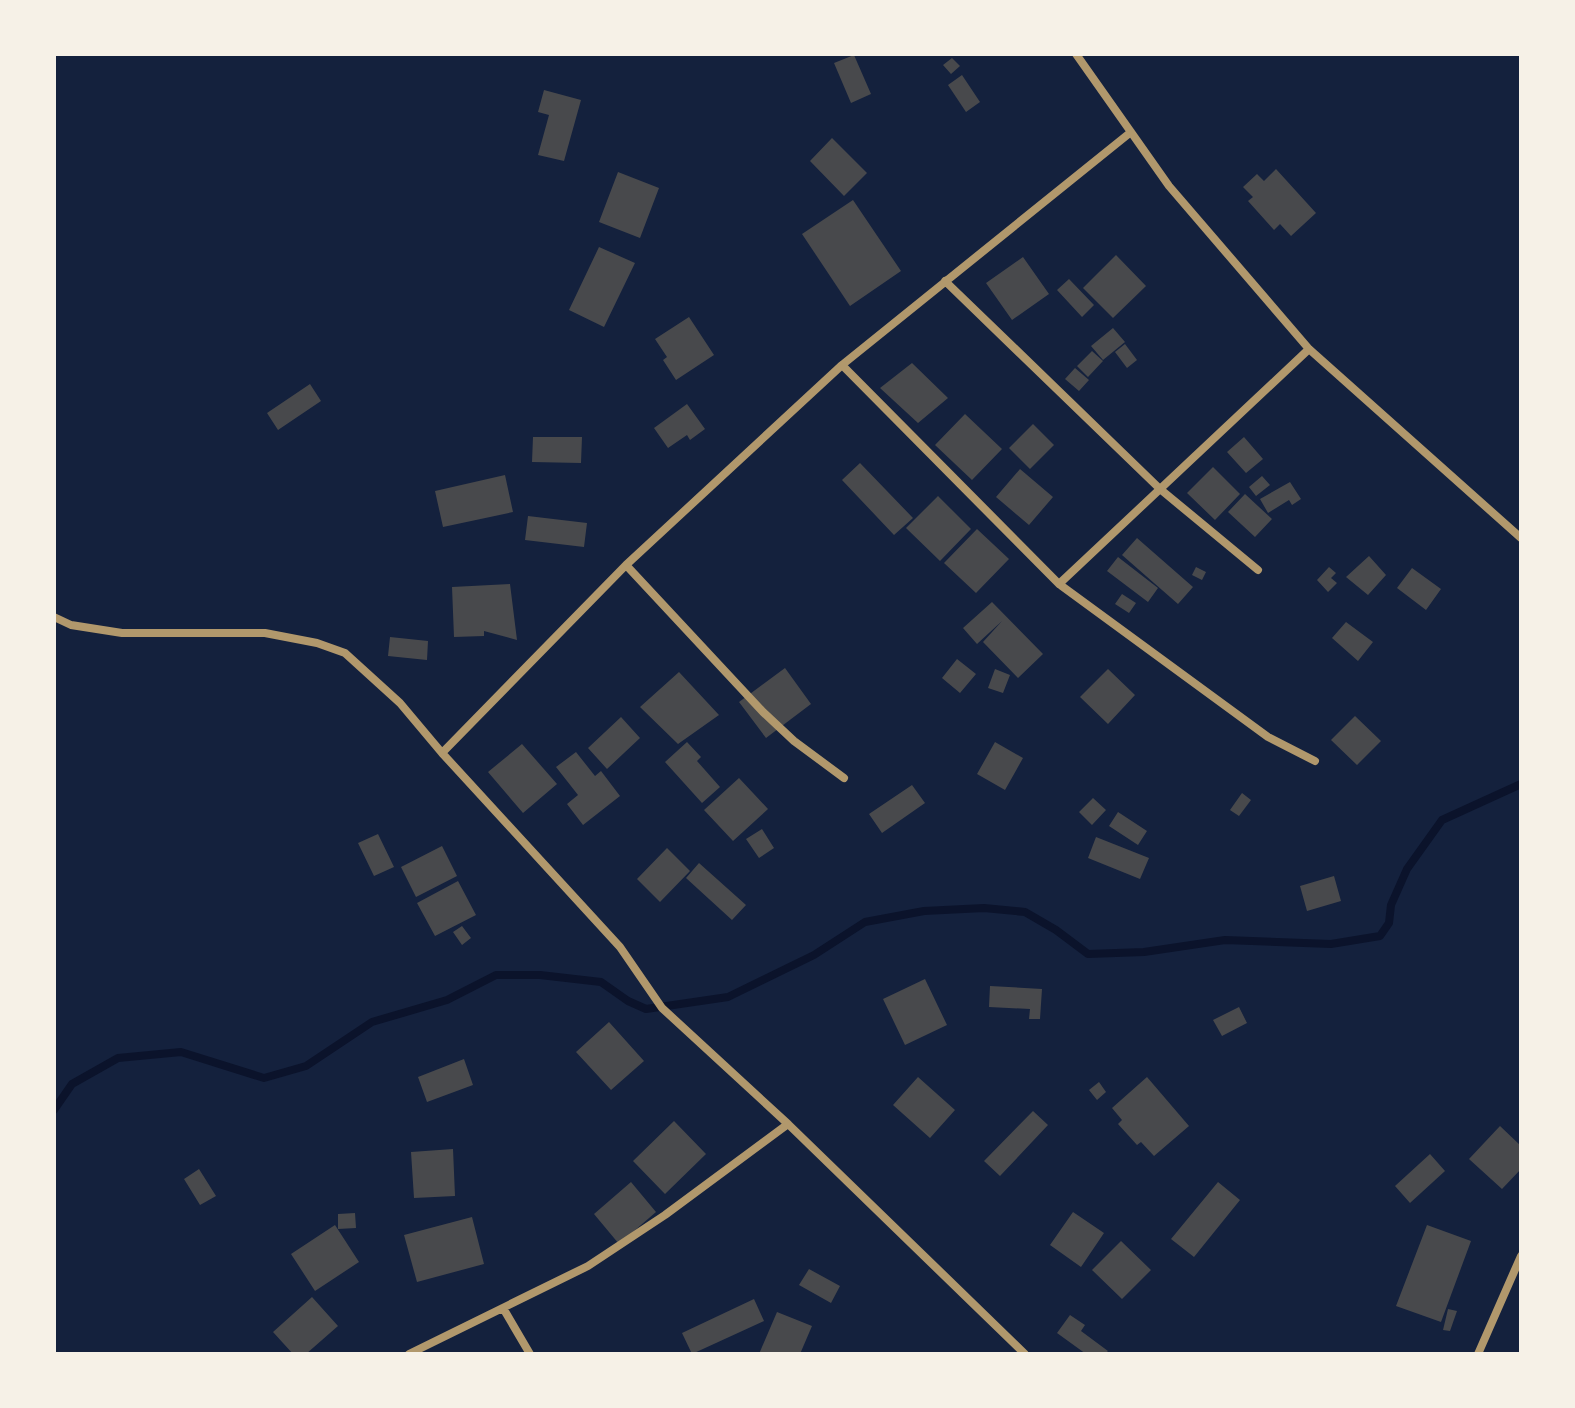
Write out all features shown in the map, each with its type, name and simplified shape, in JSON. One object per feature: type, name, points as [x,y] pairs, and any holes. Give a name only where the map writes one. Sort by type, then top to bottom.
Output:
[{"type":"street","points":[[1076,54],[1169,186],[1309,349],[1521,538]]},
{"type":"street","points":[[442,753],[626,565],[842,365],[1131,132]]},
{"type":"street","points":[[945,281],[1160,489],[1258,570]]},
{"type":"street","points":[[1059,584],[1309,349]]},
{"type":"street","points":[[842,365],[1059,584],[1268,737],[1315,761]]},
{"type":"street","points":[[626,565],[770,719],[844,778]]},
{"type":"street","points":[[54,617],[71,625],[122,633],[265,633],[317,643],[345,653],[400,703],[620,947],[662,1008],[788,1124],[1025,1354]]},
{"type":"street","points":[[409,1354],[546,1288],[601,1257],[665,1215],[788,1124]]},
{"type":"street","points":[[1478,1354],[1521,1256]]},
{"type":"street","points":[[503,1308],[530,1354]]},
{"type":"building","points":[[854,55],[871,94],[851,103],[834,63]]},
{"type":"building","points":[[952,58],[960,66],[951,74],[943,65]]},
{"type":"building","points":[[962,75],[980,102],[966,112],[948,85]]},
{"type":"building","points":[[544,90],[581,100],[564,161],[538,155],[549,115],[538,112]]},
{"type":"building","points":[[832,138],[867,173],[844,196],[810,161]]},
{"type":"building","points":[[1276,169],[1316,213],[1291,236],[1280,224],[1274,230],[1248,201],[1253,197],[1243,187],[1257,174],[1264,181]]},
{"type":"building","points":[[618,172],[659,188],[640,238],[599,222]]},
{"type":"building","points":[[853,200],[901,271],[850,306],[802,234]]},
{"type":"building","points":[[599,247],[635,263],[604,327],[569,310]]},
{"type":"building","points":[[1116,255],[1146,286],[1113,318],[1083,288]]},
{"type":"building","points":[[1023,257],[1049,294],[1012,320],[986,283]]},
{"type":"building","points":[[1069,279],[1094,305],[1082,317],[1057,290]]},
{"type":"building","points":[[689,317],[714,355],[676,380],[663,360],[667,357],[655,339]]},
{"type":"building","points":[[1113,328],[1125,342],[1103,360],[1091,346]]},
{"type":"building","points":[[1125,344],[1137,360],[1127,368],[1115,352]]},
{"type":"building","points":[[1092,351],[1103,361],[1088,377],[1077,366]]},
{"type":"building","points":[[912,363],[948,398],[918,423],[880,388]]},
{"type":"building","points":[[1075,368],[1089,380],[1079,391],[1065,379]]},
{"type":"building","points":[[310,384],[321,401],[278,430],[267,413]]},
{"type":"building","points":[[687,404],[705,429],[690,440],[687,435],[668,448],[654,428]]},
{"type":"building","points":[[965,414],[1002,449],[972,480],[935,445]]},
{"type":"building","points":[[1033,424],[1054,445],[1030,469],[1009,448]]},
{"type":"building","points":[[533,437],[582,437],[581,463],[532,462]]},
{"type":"building","points":[[1244,437],[1263,459],[1246,473],[1227,452]]},
{"type":"building","points":[[860,463],[913,518],[894,535],[842,480]]},
{"type":"building","points":[[1213,467],[1240,494],[1215,520],[1187,493]]},
{"type":"building","points":[[1020,469],[1053,497],[1029,525],[996,497]]},
{"type":"building","points":[[505,475],[513,512],[443,527],[435,491]]},
{"type":"building","points":[[1262,476],[1270,485],[1256,496],[1249,487]]},
{"type":"building","points":[[1290,482],[1301,499],[1292,505],[1289,500],[1268,513],[1260,499]]},
{"type":"building","points":[[1245,494],[1272,519],[1255,537],[1228,512]]},
{"type":"building","points":[[938,496],[971,529],[940,561],[906,528]]},
{"type":"building","points":[[528,516],[587,523],[584,547],[525,540]]},
{"type":"building","points":[[977,529],[1009,559],[976,593],[944,563]]},
{"type":"building","points":[[1137,538],[1193,587],[1178,604],[1122,555]]},
{"type":"building","points":[[1369,556],[1386,575],[1368,595],[1346,577]]},
{"type":"building","points":[[1118,557],[1158,588],[1148,602],[1107,571]]},
{"type":"building","points":[[1196,567],[1206,572],[1202,580],[1192,575]]},
{"type":"building","points":[[1329,567],[1336,573],[1331,578],[1337,583],[1328,592],[1317,580]]},
{"type":"building","points":[[1412,568],[1441,589],[1426,610],[1397,588]]},
{"type":"building","points":[[510,584],[517,640],[484,631],[484,636],[454,637],[452,587]]},
{"type":"building","points":[[1122,594],[1136,603],[1129,613],[1115,604]]},
{"type":"building","points":[[992,602],[1043,654],[1018,678],[983,642],[1002,621],[977,644],[963,628]]},
{"type":"building","points":[[1346,622],[1373,642],[1358,661],[1332,638]]},
{"type":"building","points":[[390,637],[428,641],[427,660],[388,656]]},
{"type":"building","points":[[957,659],[976,674],[960,693],[942,678]]},
{"type":"building","points":[[785,668],[811,704],[766,738],[739,702]]},
{"type":"building","points":[[995,669],[1010,675],[1003,693],[988,688]]},
{"type":"building","points":[[1108,669],[1135,695],[1108,724],[1080,697]]},
{"type":"building","points":[[679,672],[719,715],[678,744],[640,707]]},
{"type":"building","points":[[1355,716],[1381,741],[1357,765],[1331,740]]},
{"type":"building","points":[[621,717],[640,738],[607,769],[588,748]]},
{"type":"building","points":[[687,742],[701,757],[697,761],[720,787],[702,803],[665,762]]},
{"type":"building","points":[[995,742],[1023,758],[1005,790],[977,774]]},
{"type":"building","points":[[522,744],[557,784],[523,813],[488,772]]},
{"type":"building","points":[[576,752],[595,776],[601,771],[620,796],[583,825],[567,804],[578,795],[556,767]]},
{"type":"building","points":[[739,778],[768,809],[733,841],[704,810]]},
{"type":"building","points":[[912,785],[925,803],[882,833],[869,814]]},
{"type":"building","points":[[1242,793],[1251,800],[1239,816],[1230,810]]},
{"type":"building","points":[[1093,798],[1106,810],[1092,825],[1079,812]]},
{"type":"building","points":[[1118,812],[1147,831],[1138,845],[1109,826]]},
{"type":"building","points":[[762,829],[774,848],[759,858],[746,839]]},
{"type":"building","points":[[378,834],[394,867],[374,876],[358,843]]},
{"type":"building","points":[[1096,837],[1149,858],[1140,879],[1088,858]]},
{"type":"building","points":[[442,846],[457,876],[416,897],[401,867]]},
{"type":"building","points":[[667,848],[690,871],[660,902],[637,879]]},
{"type":"building","points":[[699,863],[746,905],[732,920],[686,878]]},
{"type":"building","points":[[1334,876],[1341,901],[1307,911],[1300,886]]},
{"type":"building","points":[[458,881],[476,915],[435,936],[417,903]]},
{"type":"building","points":[[462,926],[471,938],[462,945],[453,932]]},
{"type":"building","points":[[925,979],[947,1025],[905,1045],[883,999]]},
{"type":"building","points":[[990,986],[1042,989],[1040,1019],[1029,1019],[1030,1009],[989,1007]]},
{"type":"building","points":[[1239,1007],[1247,1023],[1222,1036],[1213,1020]]},
{"type":"building","points":[[609,1022],[644,1061],[611,1090],[576,1052]]},
{"type":"building","points":[[464,1059],[473,1085],[427,1102],[418,1077]]},
{"type":"building","points":[[918,1077],[955,1110],[930,1138],[893,1105]]},
{"type":"building","points":[[1147,1077],[1189,1126],[1154,1156],[1141,1142],[1137,1145],[1118,1124],[1122,1120],[1112,1108]]},
{"type":"building","points":[[1099,1082],[1106,1092],[1097,1100],[1089,1090]]},
{"type":"building","points":[[1033,1111],[1048,1125],[1000,1176],[984,1161]]},
{"type":"building","points":[[674,1121],[706,1154],[665,1194],[633,1161]]},
{"type":"building","points":[[1500,1126],[1521,1146],[1521,1169],[1502,1189],[1469,1159]]},
{"type":"building","points":[[453,1149],[455,1196],[414,1198],[411,1152]]},
{"type":"building","points":[[1430,1154],[1445,1171],[1410,1203],[1395,1186]]},
{"type":"building","points":[[199,1169],[216,1196],[200,1205],[184,1179]]},
{"type":"building","points":[[631,1182],[656,1212],[619,1244],[594,1214]]},
{"type":"building","points":[[1218,1182],[1240,1200],[1194,1257],[1171,1239]]},
{"type":"building","points":[[1073,1212],[1104,1233],[1081,1267],[1050,1245]]},
{"type":"building","points":[[355,1213],[356,1228],[338,1229],[338,1214]]},
{"type":"building","points":[[472,1217],[484,1264],[417,1282],[404,1235]]},
{"type":"building","points":[[335,1225],[359,1262],[315,1291],[291,1254]]},
{"type":"building","points":[[1427,1225],[1471,1241],[1441,1322],[1396,1306]]},
{"type":"building","points":[[1121,1241],[1151,1270],[1122,1299],[1092,1270]]},
{"type":"building","points":[[809,1269],[840,1286],[831,1303],[799,1285]]},
{"type":"building","points":[[312,1297],[338,1326],[306,1354],[293,1354],[273,1332]]},
{"type":"building","points":[[754,1299],[764,1321],[692,1354],[682,1333]]},
{"type":"building","points":[[1448,1309],[1457,1311],[1450,1331],[1443,1330]]},
{"type":"building","points":[[777,1312],[812,1326],[800,1354],[759,1354]]},
{"type":"building","points":[[1070,1315],[1085,1325],[1081,1331],[1108,1351],[1105,1354],[1086,1354],[1057,1333]]},
{"type":"waterway","points":[[54,1110],[72,1084],[118,1058],[181,1052],[264,1078],[306,1066],[372,1022],[447,1000],[496,975],[540,975],[601,982],[628,1001],[646,1009],[728,997],[814,955],[865,922],[924,911],[984,908],[1025,912],[1088,954],[1144,952],[1225,940],[1331,944],[1380,936],[1389,923],[1391,905],[1407,869],[1442,820],[1521,784]]}]
